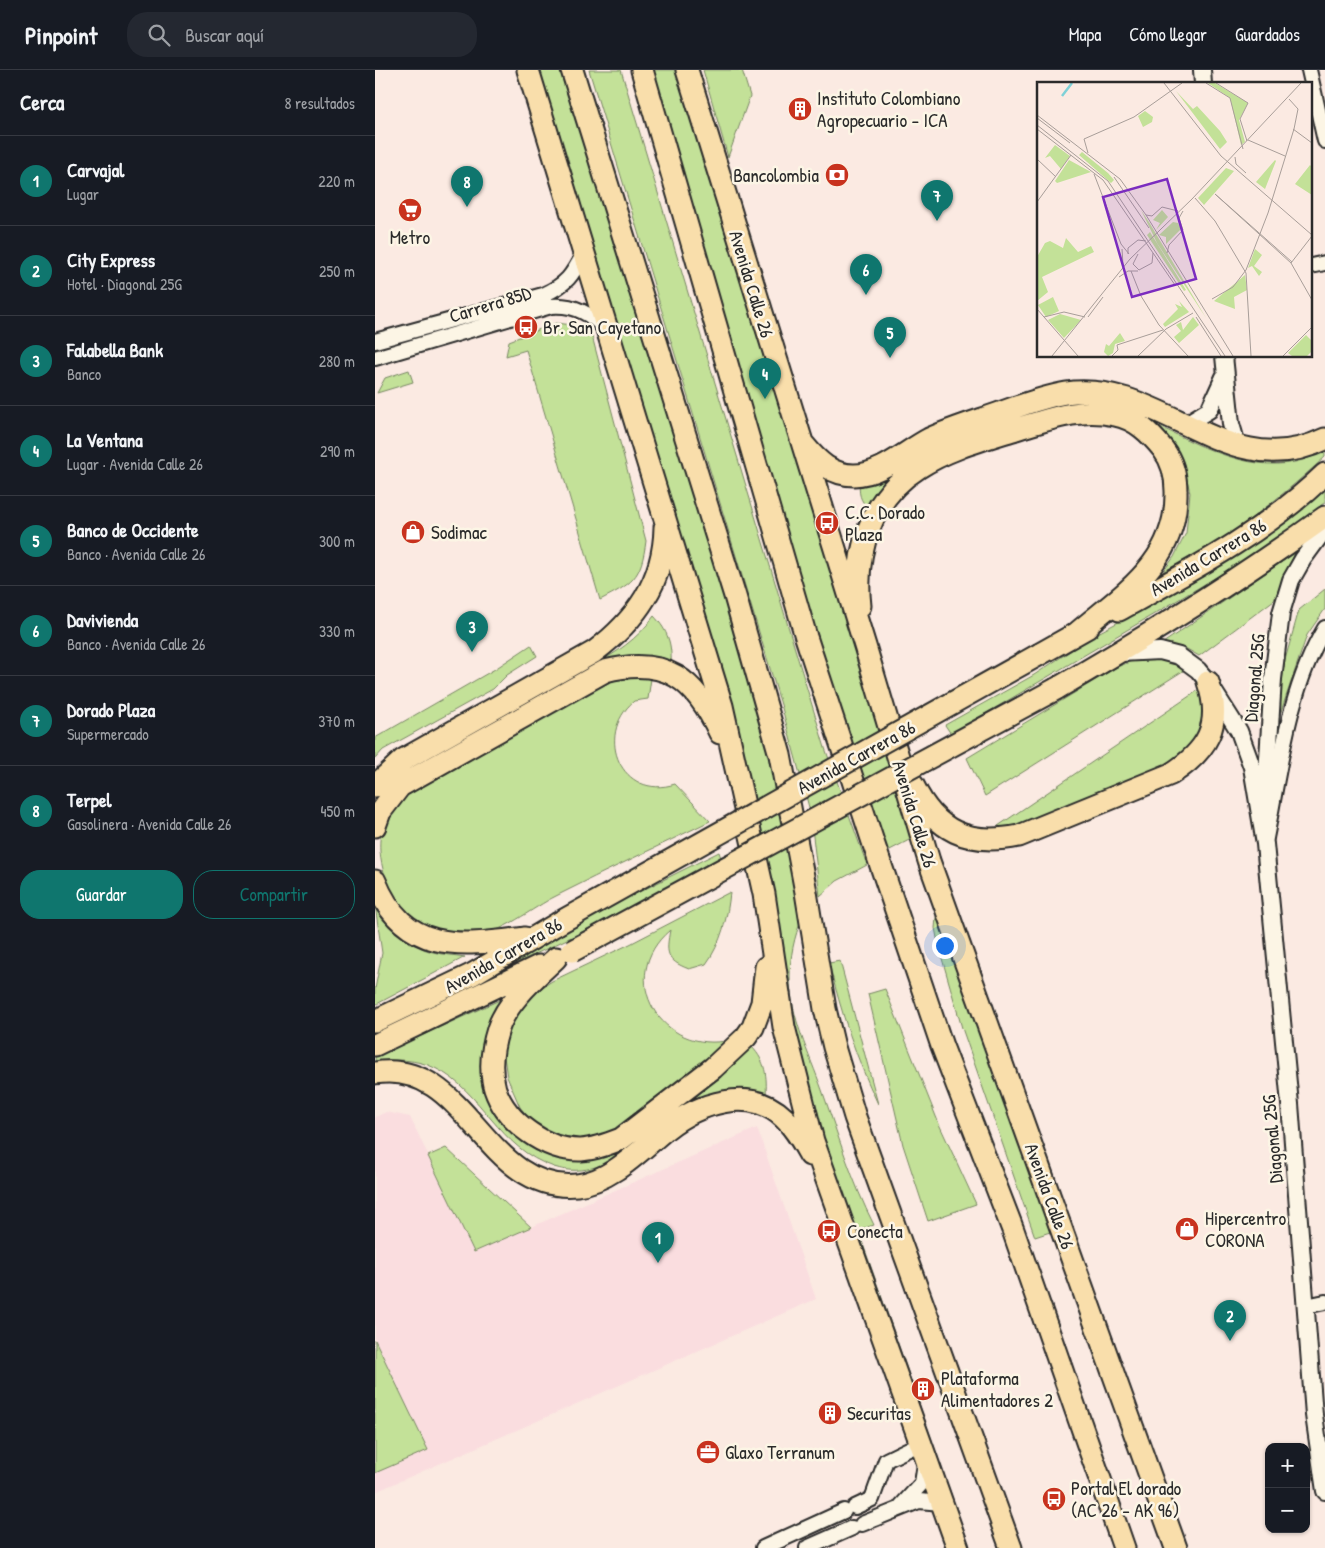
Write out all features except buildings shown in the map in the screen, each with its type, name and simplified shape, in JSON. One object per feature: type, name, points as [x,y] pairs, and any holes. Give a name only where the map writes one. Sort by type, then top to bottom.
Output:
[{"type":"main road","points":[[528,70],[722,706],[764,894],[784,1027],[801,1100],[827,1185],[958,1548]]},
{"type":"main road","points":[[572,70],[735,596],[780,755],[806,892],[820,985],[834,1047],[855,1117],[1011,1548]]},
{"type":"main road","points":[[642,70],[806,637],[865,820],[942,1046],[1013,1230],[1124,1548]]},
{"type":"main road","name":"Avenida Calle 26","points":[[687,70],[941,896],[1176,1548]]},
{"type":"main road","points":[[801,442],[818,461],[832,470],[842,474],[866,474],[929,439],[954,428],[1049,397],[1091,391],[1136,401],[1223,443],[1238,448],[1260,452],[1278,452],[1308,447],[1325,439]]},
{"type":"main road","points":[[865,646],[859,583],[863,543],[874,514],[904,478],[936,458],[1008,432],[1074,412],[1094,411],[1117,415],[1134,422],[1149,432],[1167,455],[1176,478],[1175,516],[1160,556],[1145,576],[1077,633]]},
{"type":"main road","name":"Avenida Carrera 86","points":[[375,1021],[465,978],[533,937],[1236,544],[1305,493],[1325,474]]},
{"type":"main road","points":[[375,786],[403,760],[594,652],[614,636],[644,602],[655,581],[661,564],[665,542],[665,515]]},
{"type":"main road","name":"Avenida Carrera 86","points":[[375,1045],[564,955],[1056,689],[1117,654],[1260,564],[1325,517]]},
{"type":"main road","points":[[375,826],[380,812],[400,786],[605,671],[622,667],[639,665],[657,667],[675,674],[690,686],[710,712],[740,782]]},
{"type":"main road","points":[[897,754],[924,804],[949,829],[978,839],[995,841],[1019,836],[1171,774],[1186,765],[1199,754],[1211,732],[1213,710],[1209,682]]},
{"type":"main road","points":[[375,881],[379,892],[399,921],[425,937],[457,944],[533,937]]},
{"type":"main road","points":[[564,955],[516,999],[499,1027],[492,1053],[496,1090],[516,1120],[529,1132],[553,1145],[580,1150],[603,1146],[621,1139],[713,1068],[737,1047],[753,1027],[765,990],[764,894]]},
{"type":"main road","points":[[375,1073],[387,1071],[408,1074],[441,1090],[516,1168],[541,1182],[577,1185],[601,1178],[668,1127],[703,1108],[717,1103],[743,1100],[766,1106],[783,1117],[799,1135],[827,1185]]},
{"type":"street","points":[[1313,88],[1325,141]]},
{"type":"street","name":"Carrera 85D","points":[[375,341],[543,295],[563,285],[574,273],[584,253]]},
{"type":"street","name":"Carrera 85D","points":[[375,358],[551,306],[563,305],[586,313],[597,320],[609,334]]},
{"type":"street","points":[[1224,358],[1233,431],[1238,448]]},
{"type":"street","points":[[1186,424],[1209,410],[1226,373]]},
{"type":"street","name":"Diagonal 25G","points":[[1265,844],[1267,758],[1281,613],[1291,580],[1303,559],[1325,529]]},
{"type":"street","points":[[1265,844],[1295,699],[1312,654],[1325,628]]},
{"type":"street","name":"Diagonal 25G","points":[[1117,654],[1140,650],[1161,651],[1179,656],[1198,670],[1209,682],[1239,731],[1249,755],[1265,844],[1315,1415],[1325,1491]]},
{"type":"street","points":[[1306,1306],[1325,1302]]},
{"type":"street","points":[[878,1517],[872,1499],[886,1460],[923,1451],[925,1476],[922,1484],[898,1508]]},
{"type":"street","points":[[763,1548],[872,1499]]},
{"type":"street","points":[[807,1548],[898,1508],[923,1500],[941,1503]]},
{"type":"shaded area","points":[[386,1112],[410,1117],[474,1252],[757,1128],[816,1299],[375,1492],[375,1117]]},
{"type":"green space","points":[[540,70],[562,70],[762,716],[802,918],[795,940],[790,970],[793,1006],[801,1035],[852,1175],[874,1225],[858,1230],[970,1548],[964,1548],[818,1138],[782,964],[591,248]]},
{"type":"green space","points":[[589,70],[621,70],[825,748],[867,865],[837,881],[820,896],[810,811],[782,708]]},
{"type":"green space","points":[[648,70],[678,70],[913,838],[884,853],[843,737]]},
{"type":"green space","points":[[703,70],[742,70],[750,96],[728,157]]},
{"type":"green space","points":[[556,323],[581,326],[592,336],[646,541],[638,572],[628,584],[600,600],[526,350],[506,356],[509,341]]},
{"type":"green space","points":[[409,370],[413,382],[377,393],[385,378]]},
{"type":"green space","points":[[1154,424],[1205,447],[1240,460],[1277,464],[1299,461],[1325,452],[1325,457],[1285,492],[1245,523],[1157,580],[1174,557],[1186,533],[1190,493],[1183,461]]},
{"type":"green space","points":[[892,469],[895,475],[869,508],[860,496],[860,481]]},
{"type":"green space","points":[[1325,488],[1325,502],[1291,530],[1237,565],[951,734],[945,725],[1034,675],[1096,634],[1192,583],[1256,543]]},
{"type":"green space","points":[[1295,553],[1274,600],[1199,656],[1187,649],[1163,643]]},
{"type":"green space","points":[[1325,589],[1325,609],[1307,635],[1275,729],[1285,660],[1299,610]]},
{"type":"green space","points":[[654,616],[663,627],[668,638],[671,650],[671,664],[616,659],[590,667],[625,645],[641,632]]},
{"type":"green space","points":[[531,645],[537,656],[507,675],[493,689],[383,750],[375,759],[375,738],[495,669]]},
{"type":"green space","points":[[1163,658],[1186,669],[985,796],[967,758],[1117,667],[1137,659]]},
{"type":"green space","points":[[652,672],[648,699],[634,701],[622,715],[616,731],[615,747],[619,762],[628,774],[640,783],[656,787],[675,784],[710,821],[575,886],[495,931],[475,936],[435,930],[413,918],[403,909],[389,886],[380,853],[381,832],[394,800],[601,677]]},
{"type":"green space","points":[[1200,689],[1208,718],[1186,757],[1009,832],[998,826]]},
{"type":"green space","points":[[719,852],[722,861],[584,931],[474,983],[583,920]]},
{"type":"green space","points":[[730,892],[723,930],[716,948],[706,964],[689,969],[671,959],[668,950],[670,930],[654,949],[646,969],[646,990],[653,1009],[666,1025],[684,1036],[706,1042],[731,1040],[624,1131],[575,1141],[545,1132],[531,1121],[520,1107],[507,1077],[503,1050],[510,1022],[522,1004],[552,981],[630,944]]},
{"type":"green space","points":[[375,905],[393,928],[415,945],[437,953],[465,957],[375,1005],[375,989],[382,953]]},
{"type":"green space","points":[[937,907],[1053,1231],[1035,1237],[962,1028],[939,948],[935,928]]},
{"type":"green space","points":[[840,961],[878,1104],[856,1052],[829,963]]},
{"type":"green space","points":[[885,989],[939,1124],[976,1204],[928,1221],[903,1145],[868,994]]},
{"type":"green space","points":[[506,997],[487,1035],[510,1123],[613,1152],[634,1144],[607,1162],[587,1169],[565,1170],[554,1167],[534,1158],[518,1147],[466,1090],[452,1078],[435,1068],[421,1063],[406,1060],[375,1061],[375,1057]]},
{"type":"green space","points":[[752,1047],[760,1058],[765,1070],[766,1096],[726,1092],[705,1097],[669,1114]]},
{"type":"green space","points":[[446,1148],[531,1227],[474,1252],[428,1156]]},
{"type":"green space","points":[[375,1340],[428,1450],[375,1473]]},
{"type":"place","name":"Instituto Colombiano Agropecuario - ICA","points":[[800,109]]},
{"type":"place","name":"Bancolombia","points":[[837,175]]},
{"type":"place","name":"Terpel","points":[[467,207]]},
{"type":"place","name":"Metro","points":[[410,210]]},
{"type":"place","name":"Dorado Plaza","points":[[937,221]]},
{"type":"place","name":"Davivienda","points":[[866,295]]},
{"type":"place","name":"Br. San Cayetano","points":[[526,327]]},
{"type":"place","name":"Banco de Occidente","points":[[890,358]]},
{"type":"place","name":"La Ventana","points":[[765,399]]},
{"type":"place","name":"C.C. Dorado Plaza","points":[[827,523]]},
{"type":"place","name":"Sodimac","points":[[413,532]]},
{"type":"place","name":"Falabella Bank","points":[[472,652]]},
{"type":"place","name":"Hipercentro CORONA","points":[[1187,1229]]},
{"type":"place","name":"Conecta","points":[[829,1231]]},
{"type":"place","name":"Carvajal","points":[[658,1263]]},
{"type":"place","name":"City Express","points":[[1230,1341]]},
{"type":"place","name":"Plataforma Alimentadores 2","points":[[923,1389]]},
{"type":"place","name":"Securitas","points":[[830,1413]]},
{"type":"place","name":"Glaxo Terranum","points":[[708,1452]]},
{"type":"place","name":"Portal El dorado (AC 26 - AK 96)","points":[[1054,1499]]}]
